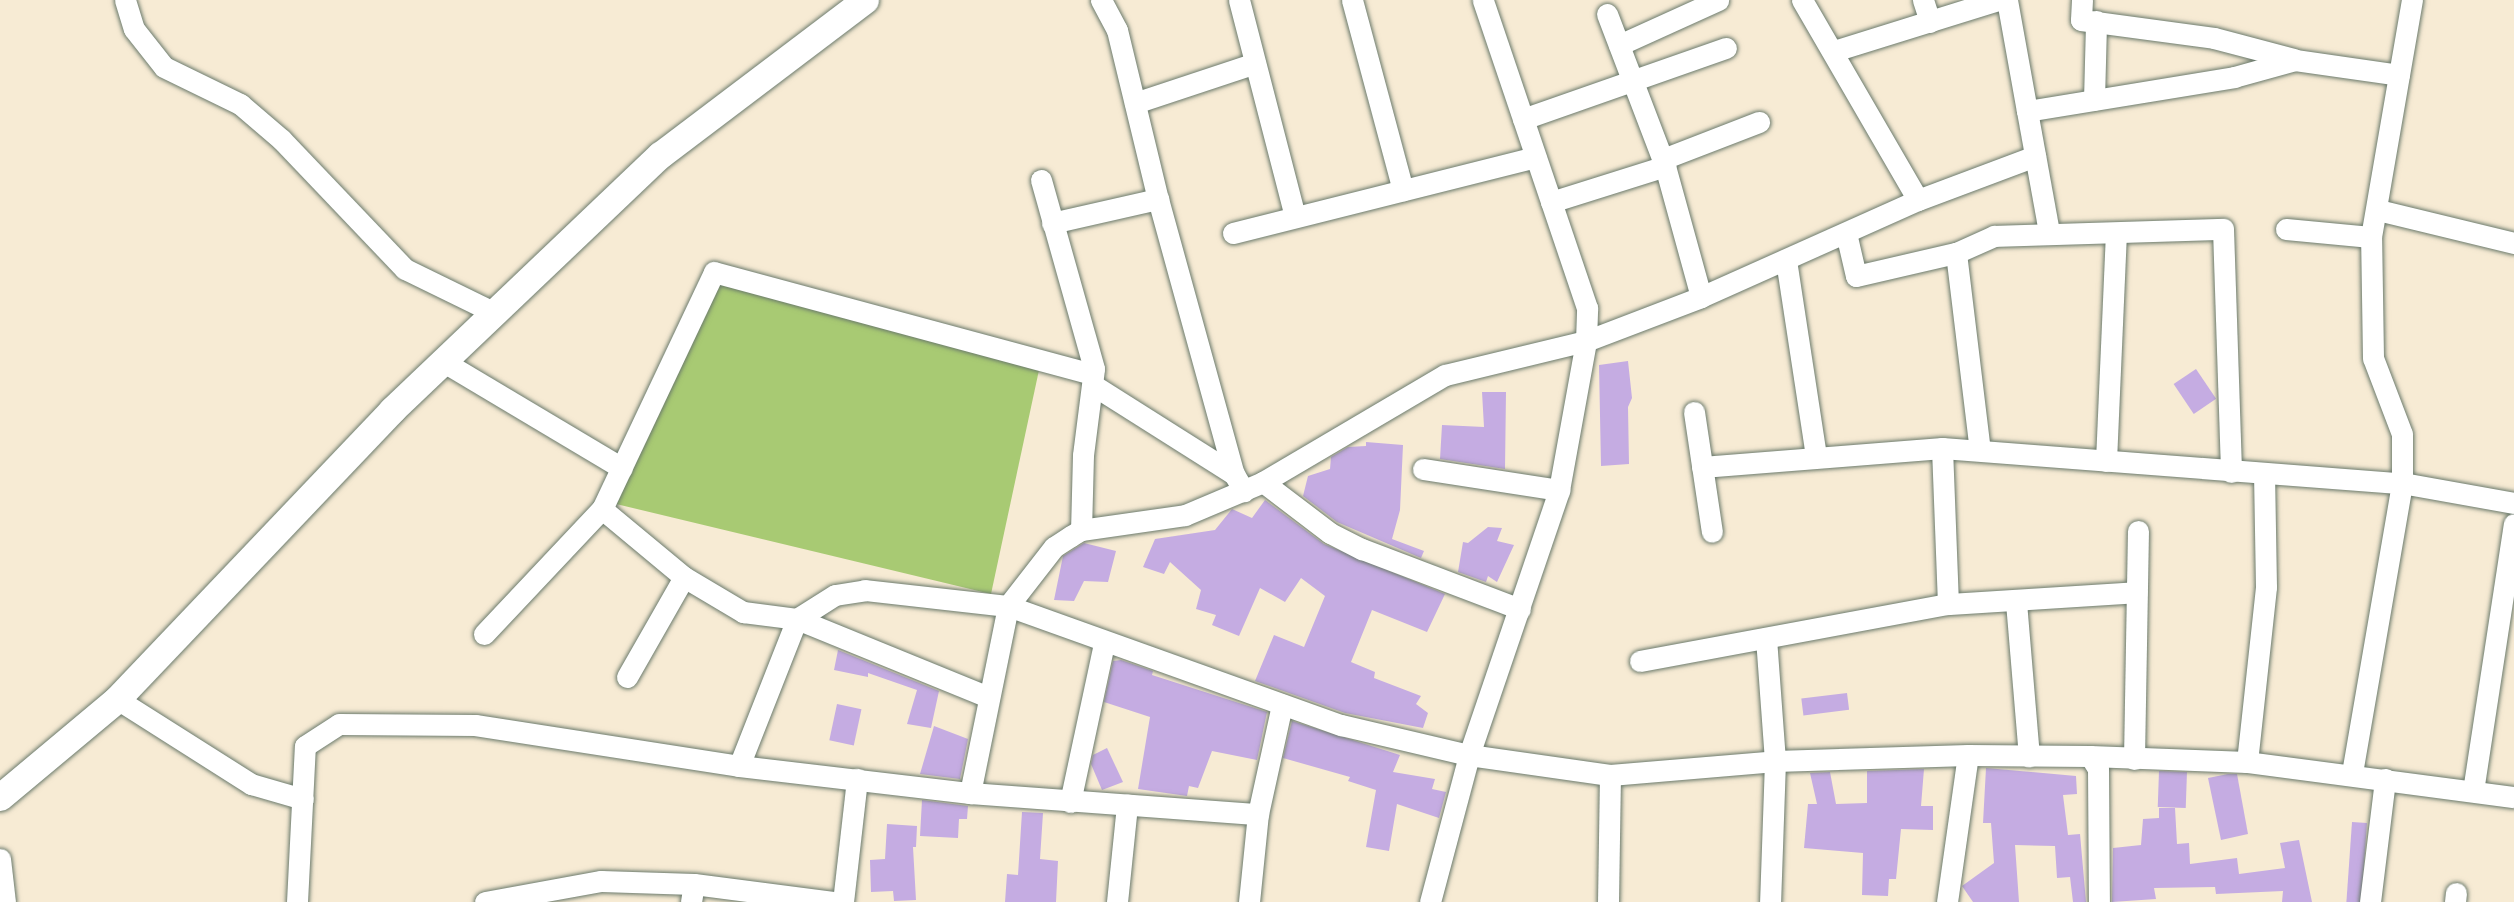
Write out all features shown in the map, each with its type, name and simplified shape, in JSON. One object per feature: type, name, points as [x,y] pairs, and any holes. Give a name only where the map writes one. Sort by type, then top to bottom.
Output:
[{"type":"street","points":[[124,0],[134,29],[164,67],[227,97],[250,112],[282,140],[405,268],[493,312]]},
{"type":"street","points":[[0,797],[117,699],[392,410],[660,155],[768,70],[865,0]]},
{"type":"street","points":[[1101,0],[1118,30],[1158,199],[1247,482]]},
{"type":"street","points":[[1239,0],[1295,217]]},
{"type":"street","points":[[1352,0],[1403,190]]},
{"type":"street","points":[[1430,902],[1469,754],[1559,490],[1586,341],[1587,308],[1483,0]]},
{"type":"street","points":[[1619,45],[1718,0]]},
{"type":"street","points":[[1802,0],[1834,51],[1918,200]]},
{"type":"street","points":[[1923,0],[1930,22]]},
{"type":"street","points":[[1834,51],[1998,0]]},
{"type":"street","points":[[2007,0],[2049,232]]},
{"type":"street","points":[[2082,0],[2081,20],[2214,38],[2295,60],[2400,75]]},
{"type":"street","points":[[2352,773],[2402,483],[2403,434],[2373,358],[2371,237],[2378,210],[2412,0]]},
{"type":"street","points":[[1607,14],[1664,163],[1701,297]]},
{"type":"street","points":[[2094,100],[2096,21]]},
{"type":"street","points":[[1523,119],[1726,48]]},
{"type":"street","points":[[2027,111],[2234,77],[2295,60]]},
{"type":"street","points":[[1135,103],[1255,63]]},
{"type":"street","points":[[1551,202],[1664,163],[1760,122]]},
{"type":"street","points":[[970,793],[1008,606],[1054,547],[1081,530],[1185,515],[1445,375],[1586,341],[1701,297],[1918,200],[2035,156]]},
{"type":"street","points":[[1233,232],[1536,157]]},
{"type":"street","points":[[1041,180],[1093,380],[1083,455],[1081,530]]},
{"type":"street","points":[[1052,223],[1158,199]]},
{"type":"street","points":[[2378,210],[2514,243]]},
{"type":"street","points":[[2286,229],[2371,237]]},
{"type":"street","points":[[1846,233],[1856,276],[1956,253],[1994,236],[2049,232],[2116,235],[2223,230],[2231,472]]},
{"type":"street","points":[[2106,461],[2116,235]]},
{"type":"street","points":[[1956,253],[1980,450]]},
{"type":"street","points":[[1786,260],[1816,456]]},
{"type":"street","points":[[484,634],[602,509],[714,272],[1093,380],[1247,482],[1330,533],[1362,549],[1520,609]]},
{"type":"street","points":[[444,362],[622,468]]},
{"type":"street","points":[[1694,411],[1712,532]]},
{"type":"street","points":[[1702,467],[1816,456],[1942,448],[2231,472],[2402,483],[2514,503]]},
{"type":"street","points":[[1942,448],[1948,604]]},
{"type":"street","points":[[1424,469],[1559,490]]},
{"type":"street","points":[[2247,762],[2266,587],[2264,474]]},
{"type":"street","points":[[602,509],[684,577],[743,612],[797,619],[988,697]]},
{"type":"street","points":[[2473,791],[2514,524]]},
{"type":"street","points":[[2134,759],[2138,531]]},
{"type":"street","points":[[627,677],[684,577]]},
{"type":"street","points":[[739,766],[797,619],[836,595],[866,590],[1008,606],[1043,616],[1104,643],[1341,725],[1469,754],[1610,775],[1775,761],[1968,755],[2090,756],[2247,762],[2352,773],[2514,797]]},
{"type":"street","points":[[1640,661],[1948,604],[2016,602],[2137,592]]},
{"type":"street","points":[[2016,602],[2029,756]]},
{"type":"street","points":[[1766,638],[1775,761],[1770,902]]},
{"type":"street","points":[[1070,802],[1104,643]]},
{"type":"street","points":[[117,699],[251,784],[303,800]]},
{"type":"street","points":[[1249,902],[1258,814],[1282,705]]},
{"type":"street","points":[[297,902],[305,746],[339,724],[475,725],[739,766],[970,793],[1258,814]]},
{"type":"street","points":[[1947,902],[1968,755]]},
{"type":"street","points":[[2090,756],[2098,769],[2099,902]]},
{"type":"street","points":[[1608,902],[1610,775]]},
{"type":"street","points":[[2370,902],[2385,778]]},
{"type":"street","points":[[843,902],[857,780]]},
{"type":"street","points":[[1117,902],[1127,806]]},
{"type":"street","points":[[0,859],[5,902]]},
{"type":"street","points":[[485,902],[601,881],[693,893],[833,902]]},
{"type":"green space","points":[[720,280],[1039,370],[991,594],[612,503]]},
{"type":"building","points":[[1628,361],[1632,398],[1628,407],[1629,464],[1601,466],[1599,365]]},
{"type":"building","points":[[2196,369],[2216,399],[2194,414],[2174,384]]},
{"type":"building","points":[[1482,392],[1506,392],[1505,469],[1440,459],[1442,425],[1484,427]]},
{"type":"building","points":[[1366,442],[1403,445],[1400,510],[1392,539],[1424,551],[1421,558],[1337,522],[1303,496],[1308,476],[1330,469],[1331,457],[1348,447],[1366,446]]},
{"type":"building","points":[[1265,500],[1324,544],[1445,594],[1427,632],[1372,610],[1351,662],[1375,672],[1374,678],[1421,696],[1416,704],[1428,713],[1423,728],[1345,713],[1255,681],[1274,635],[1304,647],[1325,596],[1301,578],[1285,602],[1260,588],[1239,636],[1212,625],[1216,615],[1196,609],[1201,590],[1170,562],[1164,574],[1143,567],[1155,539],[1215,530],[1232,509],[1252,518]]},
{"type":"building","points":[[1488,527],[1502,528],[1497,541],[1514,545],[1497,582],[1488,576],[1486,582],[1458,572],[1463,542],[1468,543]]},
{"type":"building","points":[[1084,543],[1116,551],[1108,582],[1084,581],[1074,601],[1054,600],[1063,556]]},
{"type":"building","points":[[838,650],[939,691],[931,728],[907,724],[917,690],[868,673],[868,677],[834,670]]},
{"type":"building","points":[[1121,660],[1153,671],[1152,675],[1267,712],[1257,760],[1212,751],[1198,788],[1189,786],[1187,796],[1138,789],[1150,717],[1104,702],[1113,661]]},
{"type":"building","points":[[1847,693],[1849,710],[1803,715],[1801,699]]},
{"type":"building","points":[[837,704],[861,709],[854,745],[829,740]]},
{"type":"building","points":[[1292,721],[1400,755],[1393,772],[1435,779],[1432,789],[1446,792],[1439,818],[1397,804],[1389,851],[1366,847],[1376,790],[1348,781],[1350,777],[1283,758]]},
{"type":"building","points":[[934,726],[968,739],[960,779],[920,774]]},
{"type":"building","points":[[1107,748],[1123,782],[1102,790],[1091,764],[1093,755]]},
{"type":"building","points":[[1986,768],[2076,776],[2077,794],[2063,795],[2068,835],[2080,834],[2086,902],[2073,902],[2070,877],[2057,878],[2055,846],[2015,845],[2019,902],[1973,902],[1962,886],[1994,863],[1991,823],[1983,823]]},
{"type":"building","points":[[1924,769],[1921,806],[1933,806],[1933,830],[1901,829],[1896,879],[1889,879],[1888,896],[1862,895],[1863,853],[1804,848],[1808,804],[1817,804],[1810,773],[1830,772],[1836,804],[1867,803],[1867,771]]},
{"type":"building","points":[[2159,771],[2187,772],[2186,808],[2158,807]]},
{"type":"building","points":[[2237,774],[2248,834],[2221,840],[2208,778]]},
{"type":"building","points":[[922,800],[968,806],[967,819],[959,819],[958,838],[920,836]]},
{"type":"building","points":[[2159,808],[2175,808],[2177,844],[2189,843],[2190,864],[2237,858],[2239,874],[2285,868],[2280,843],[2299,840],[2312,902],[2282,902],[2283,891],[2216,894],[2215,887],[2154,888],[2156,899],[2112,902],[2113,848],[2141,845],[2143,819],[2159,818]]},
{"type":"building","points":[[1022,812],[1043,813],[1040,859],[1058,861],[1056,902],[1005,902],[1007,874],[1018,875]]},
{"type":"building","points":[[2352,822],[2367,823],[2361,902],[2346,902]]},
{"type":"building","points":[[887,824],[917,826],[916,847],[913,847],[916,900],[894,901],[893,891],[871,892],[870,860],[885,859]]}]
